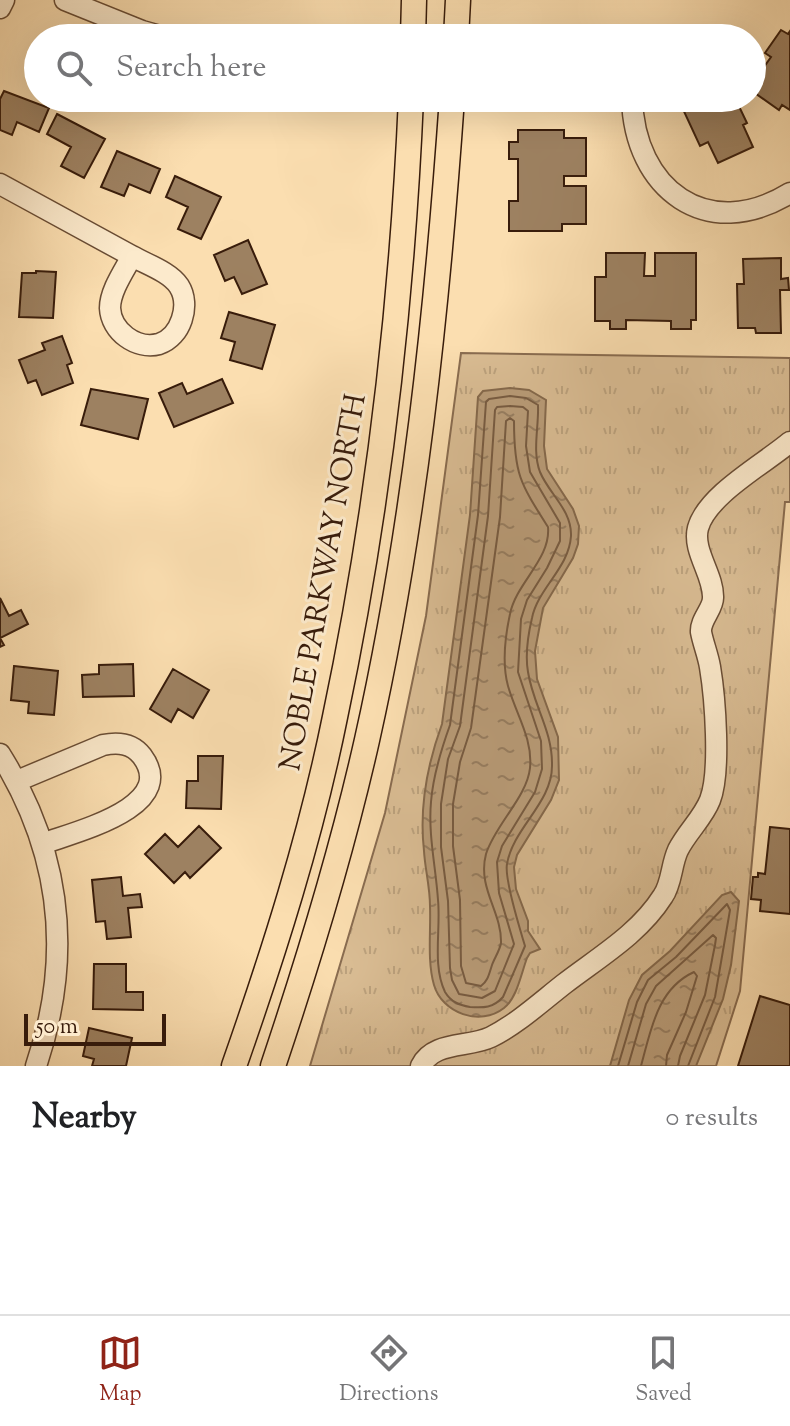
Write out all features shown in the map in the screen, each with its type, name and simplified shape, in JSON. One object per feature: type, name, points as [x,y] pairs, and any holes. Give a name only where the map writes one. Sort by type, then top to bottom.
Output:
[{"type":"main road","points":[[413,24],[414,0]]},
{"type":"main road","points":[[457,24],[458,0]]},
{"type":"main road","name":"NOBLE PARKWAY NORTH","points":[[234,1066],[292,887],[335,719],[352,630],[390,379],[410,112]]},
{"type":"main road","points":[[273,1066],[319,923],[346,824],[386,646],[409,505],[438,274],[451,112]]},
{"type":"street","points":[[0,8],[4,0]]},
{"type":"street","points":[[65,0],[125,24]]},
{"type":"street","points":[[634,112],[636,135],[646,162],[663,185],[686,202],[714,212],[744,212],[771,205],[790,193]]},
{"type":"street","points":[[0,184],[166,274],[179,286],[184,303],[183,320],[174,334],[159,344],[140,344],[125,337],[113,323],[110,306],[132,256]]},
{"type":"street","points":[[421,1066],[425,1057],[436,1050],[481,1042],[532,1010],[624,940],[643,922],[666,892],[677,853],[706,809],[714,781],[714,703],[701,630],[713,601],[698,544],[698,529],[709,507],[790,442]]},
{"type":"street","points":[[764,464],[790,458]]},
{"type":"street","points":[[17,781],[115,742],[128,745],[140,753],[147,764],[151,777],[149,790],[130,809],[42,844]]},
{"type":"street","points":[[0,754],[17,781],[42,844],[59,933],[57,981],[49,1029],[36,1066]]},
{"type":"green space","points":[[461,353],[790,358],[790,502],[785,502],[740,991],[716,1066],[310,1066],[385,813],[426,616]]},
{"type":"water","points":[[510,388],[529,390],[546,400],[544,446],[547,469],[573,509],[579,526],[578,544],[543,608],[535,651],[537,679],[558,737],[559,780],[551,800],[517,855],[514,867],[516,889],[528,921],[528,931],[540,949],[530,953],[515,992],[504,1008],[494,1014],[473,1016],[453,1010],[438,995],[434,985],[423,818],[428,771],[442,724],[470,515],[478,397],[483,391]]},
{"type":"water","points":[[731,892],[739,901],[731,965],[723,999],[696,1066],[610,1066],[629,1000],[642,975],[670,951],[722,895]]},
{"type":"building","points":[[781,30],[788,34],[790,31],[790,110],[782,105],[779,110],[766,101],[766,64],[771,57],[766,52]]},
{"type":"building","points":[[4,91],[24,99],[24,112],[47,112],[39,132],[17,122],[12,135],[0,130],[0,99]]},
{"type":"building","points":[[684,112],[742,112],[747,123],[743,125],[753,147],[718,163],[708,142],[700,146]]},
{"type":"building","points":[[57,114],[105,139],[84,178],[61,166],[71,147],[47,134]]},
{"type":"building","points":[[518,130],[564,130],[564,138],[586,138],[586,176],[564,176],[564,186],[586,186],[586,224],[562,224],[562,231],[509,231],[509,201],[518,201],[518,159],[509,159],[509,142],[518,142]]},
{"type":"building","points":[[117,151],[160,169],[150,193],[129,184],[124,196],[101,187]]},
{"type":"building","points":[[175,176],[221,197],[201,239],[178,229],[188,207],[166,197]]},
{"type":"building","points":[[248,240],[267,284],[242,294],[234,277],[225,281],[214,255]]},
{"type":"building","points":[[606,253],[645,253],[644,276],[655,276],[655,253],[696,253],[696,320],[691,320],[691,329],[671,329],[671,321],[626,320],[626,329],[610,329],[610,321],[595,321],[595,277],[606,277]]},
{"type":"building","points":[[781,258],[781,279],[788,278],[789,290],[780,290],[781,333],[756,333],[755,328],[738,328],[737,284],[744,284],[743,259]]},
{"type":"building","points":[[56,272],[53,318],[19,317],[22,273]]},
{"type":"building","points":[[229,312],[275,325],[262,369],[230,360],[235,342],[221,338]]},
{"type":"building","points":[[62,336],[72,363],[67,365],[73,383],[42,395],[36,380],[28,383],[19,360],[45,350],[42,343]]},
{"type":"building","points":[[222,379],[233,403],[174,427],[159,393],[182,383],[187,394]]},
{"type":"building","points":[[91,389],[148,399],[138,439],[81,425]]},
{"type":"building","points":[[0,598],[9,616],[21,610],[28,624],[0,638]]},
{"type":"building","points":[[133,664],[134,696],[83,697],[82,675],[99,674],[99,665]]},
{"type":"building","points":[[14,666],[58,671],[54,715],[28,713],[29,702],[11,700]]},
{"type":"building","points":[[173,669],[209,690],[193,718],[178,709],[171,722],[150,709]]},
{"type":"building","points":[[198,756],[223,756],[221,809],[186,808],[187,781],[198,781]]},
{"type":"building","points":[[199,826],[221,848],[190,878],[185,872],[174,883],[145,854],[165,834],[178,847]]},
{"type":"building","points":[[770,827],[790,829],[790,914],[760,911],[761,900],[751,899],[753,877],[758,877],[758,873],[765,874]]},
{"type":"building","points":[[121,877],[123,896],[140,894],[142,907],[128,908],[131,937],[107,939],[105,921],[96,922],[92,880]]},
{"type":"building","points":[[94,964],[126,964],[126,992],[143,992],[143,1010],[93,1009]]},
{"type":"building","points":[[760,996],[790,1005],[790,1066],[738,1066]]},
{"type":"building","points":[[89,1028],[132,1038],[126,1066],[92,1066],[94,1059],[83,1056]]}]
